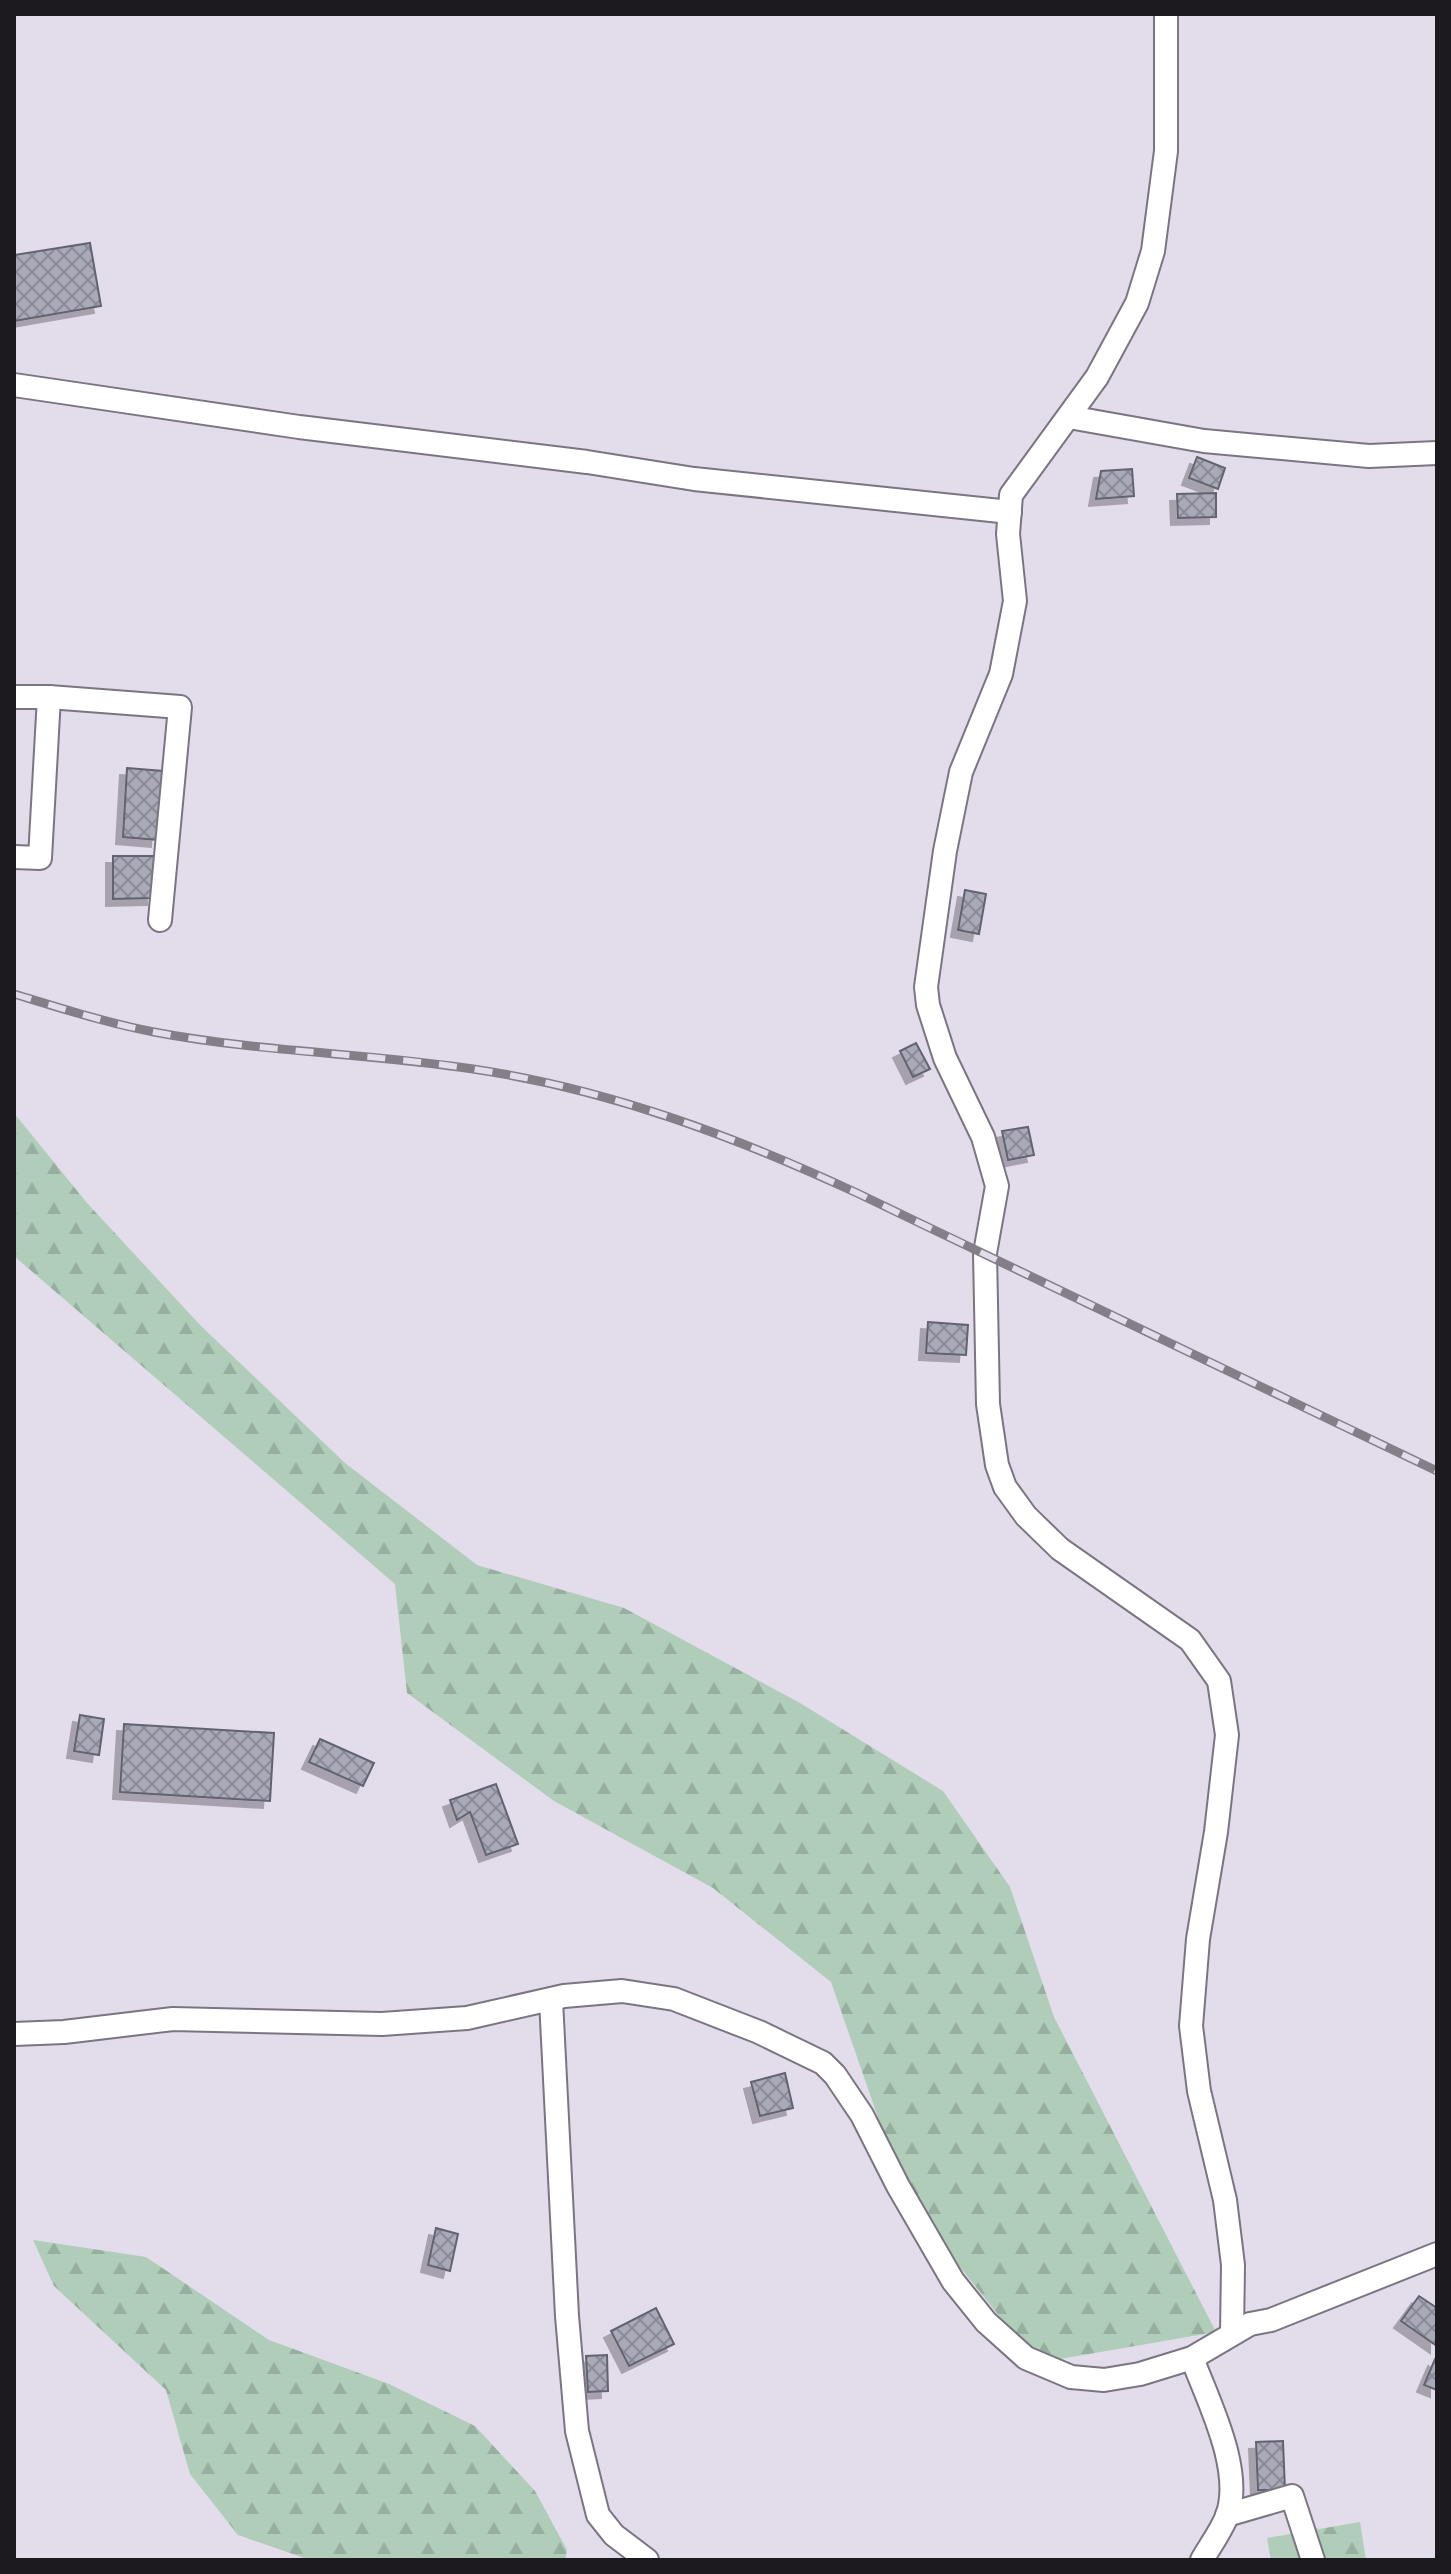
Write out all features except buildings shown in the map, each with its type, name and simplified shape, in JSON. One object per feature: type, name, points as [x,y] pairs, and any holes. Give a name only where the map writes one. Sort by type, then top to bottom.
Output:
[{"type":"street","points":[[1166,14],[1166,151],[1153,251],[1137,303],[1097,377],[1011,495],[1008,534],[1015,601],[1001,674],[961,772],[945,851],[926,987],[928,1005],[945,1058],[983,1137],[997,1186],[985,1253],[988,1404],[997,1465],[1005,1487],[1026,1516],[1060,1549],[1190,1640],[1219,1681],[1227,1735],[1216,1832],[1198,1939],[1191,2026],[1199,2091],[1225,2200],[1233,2265],[1232,2333]]},
{"type":"street","points":[[14,385],[299,427],[587,462],[694,479],[1010,512]]},
{"type":"street","points":[[1069,417],[1204,441],[1369,456],[1437,453]]},
{"type":"street","points":[[14,697],[180,707],[160,920]]},
{"type":"street","points":[[14,857],[40,858],[49,697]]},
{"type":"street","points":[[14,2034],[64,2032],[173,2019],[382,2024],[467,2018],[564,1996],[622,1991],[674,1999],[759,2032],[823,2063],[835,2075],[862,2115],[898,2186],[953,2281],[986,2322],[1026,2358],[1071,2377],[1104,2380],[1140,2374],[1192,2358],[1250,2324],[1271,2320],[1437,2254]]},
{"type":"street","points":[[551,2000],[567,2316],[577,2431],[598,2515],[614,2535],[647,2560]]},
{"type":"street","points":[[1192,2358],[1231,2465],[1231,2496],[1227,2515],[1202,2560]]},
{"type":"street","points":[[1227,2515],[1292,2496],[1313,2560]]},
{"type":"green space","points":[[14,1113],[87,1203],[201,1326],[345,1463],[477,1565],[624,1608],[800,1703],[943,1791],[1010,1887],[1054,2017],[1216,2332],[1037,2363],[907,2201],[831,1982],[713,1888],[554,1801],[407,1693],[395,1584],[14,1256]]},
{"type":"green space","points":[[33,2240],[146,2257],[269,2340],[389,2384],[475,2426],[535,2491],[567,2550],[565,2560],[310,2560],[238,2535],[190,2474],[166,2390],[54,2286]]},
{"type":"green space","points":[[1360,2522],[1366,2560],[1271,2560],[1267,2538]]},
{"type":"railway","points":[[14,994],[154,1032],[473,1069],[573,1089],[670,1117],[764,1152],[857,1193],[1437,1471]]}]
